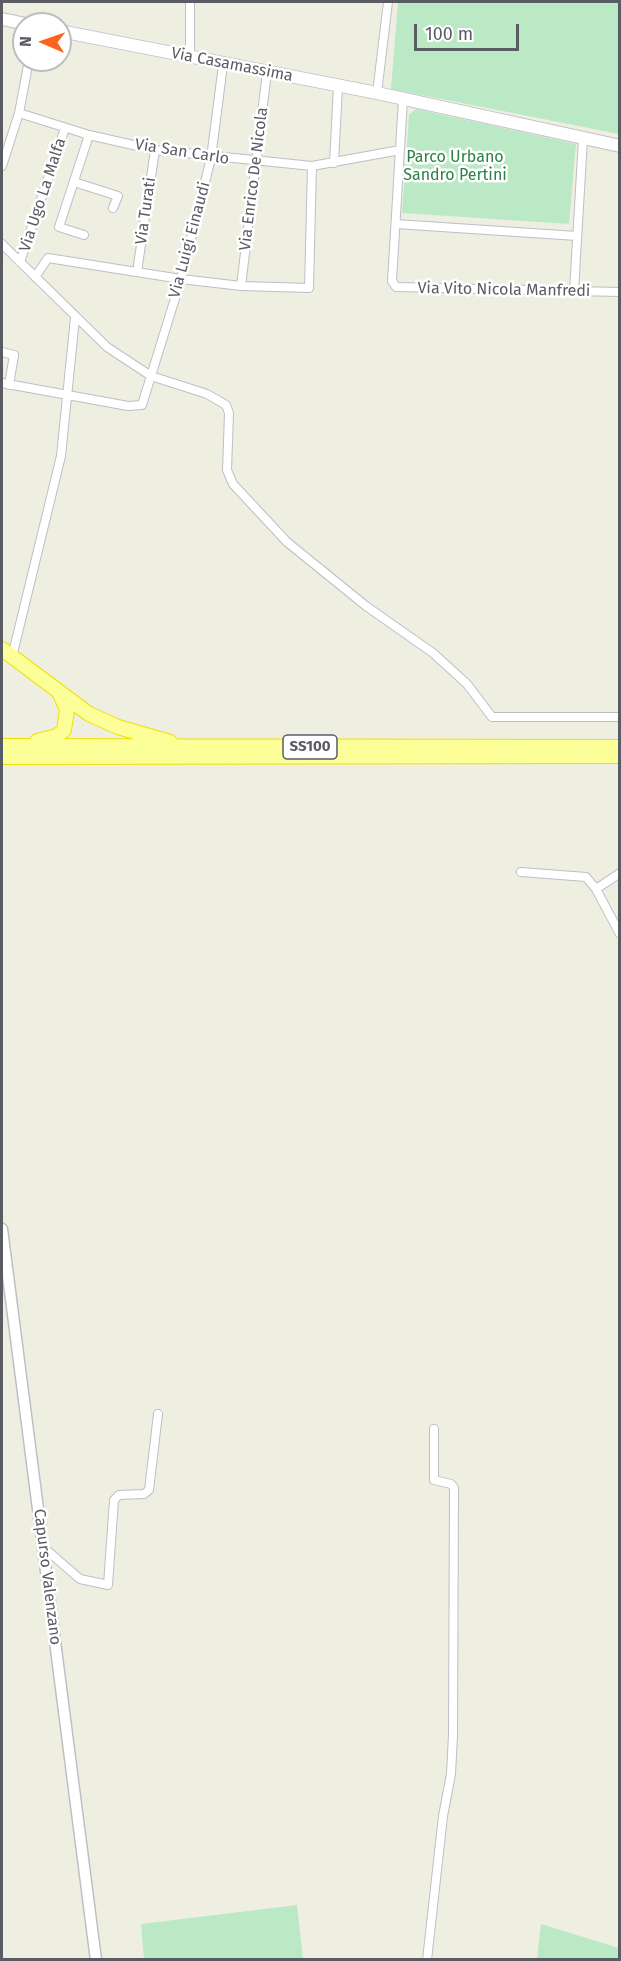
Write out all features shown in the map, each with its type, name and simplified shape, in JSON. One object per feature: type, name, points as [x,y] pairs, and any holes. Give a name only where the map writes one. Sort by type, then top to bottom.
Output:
[{"type":"highway","name":"SS100","points":[[7,653],[89,714],[118,727],[187,747]]},
{"type":"highway","points":[[2,746],[49,739],[64,730],[67,710],[60,694]]},
{"type":"highway","name":"SS100","points":[[2,746],[620,747]]},
{"type":"highway","name":"SS100","points":[[2,757],[620,756]]},
{"type":"main road","name":"Via Casamassima","points":[[72,33],[223,65],[377,93],[583,140],[620,146]]},
{"type":"street","points":[[190,2],[190,58]]},
{"type":"street","points":[[377,93],[388,2]]},
{"type":"street","name":"Via Luigi Einaudi","points":[[65,396],[141,407],[181,279],[211,158],[223,65]]},
{"type":"street","points":[[2,166],[19,113],[27,72]]},
{"type":"street","name":"Via Enrico De Nicola","points":[[241,286],[267,72]]},
{"type":"street","points":[[334,163],[338,86]]},
{"type":"street","points":[[403,99],[396,224],[577,236]]},
{"type":"street","name":"Via San Carlo","points":[[19,113],[89,135],[155,150],[211,158],[312,166],[400,150]]},
{"type":"street","name":"Via Ugo La Malfa","points":[[20,262],[65,128]]},
{"type":"street","points":[[84,235],[59,227],[89,135]]},
{"type":"street","points":[[574,291],[583,140]]},
{"type":"street","name":"Via Turati","points":[[137,272],[155,150]]},
{"type":"street","points":[[35,277],[48,258],[241,286],[309,288],[312,166]]},
{"type":"street","points":[[74,182],[118,196],[113,208]]},
{"type":"street","name":"Via Vito Nicola Manfredi","points":[[396,224],[392,281],[396,287],[620,292]]},
{"type":"street","points":[[2,244],[107,347],[151,376],[207,394],[226,405],[229,413],[227,470],[233,484],[287,542],[366,606],[433,653],[467,684],[492,717],[620,717]]},
{"type":"street","points":[[7,653],[27,605],[61,456],[65,396],[75,318]]},
{"type":"street","points":[[2,352],[14,355],[5,384],[65,396]]},
{"type":"street","points":[[521,872],[586,878],[596,889],[620,934]]},
{"type":"street","points":[[596,889],[620,873]]},
{"type":"street","name":"Capurso Valenzano","points":[[2,1229],[96,1959]]},
{"type":"street","points":[[43,1547],[80,1580],[108,1585],[114,1500],[119,1495],[144,1494],[149,1490],[158,1414]]},
{"type":"street","points":[[427,1959],[443,1816],[451,1774],[453,1735],[454,1488],[452,1484],[434,1480],[434,1429]]},
{"type":"green space","points":[[398,2],[619,2],[619,134],[391,89]]},
{"type":"green space","name":"Parco Urbano Sandro Pertini","points":[[416,109],[576,144],[569,224],[402,213],[409,115]]},
{"type":"green space","points":[[297,1905],[303,1959],[144,1959],[141,1924]]},
{"type":"green space","points":[[541,1924],[619,1948],[619,1959],[537,1959]]}]
